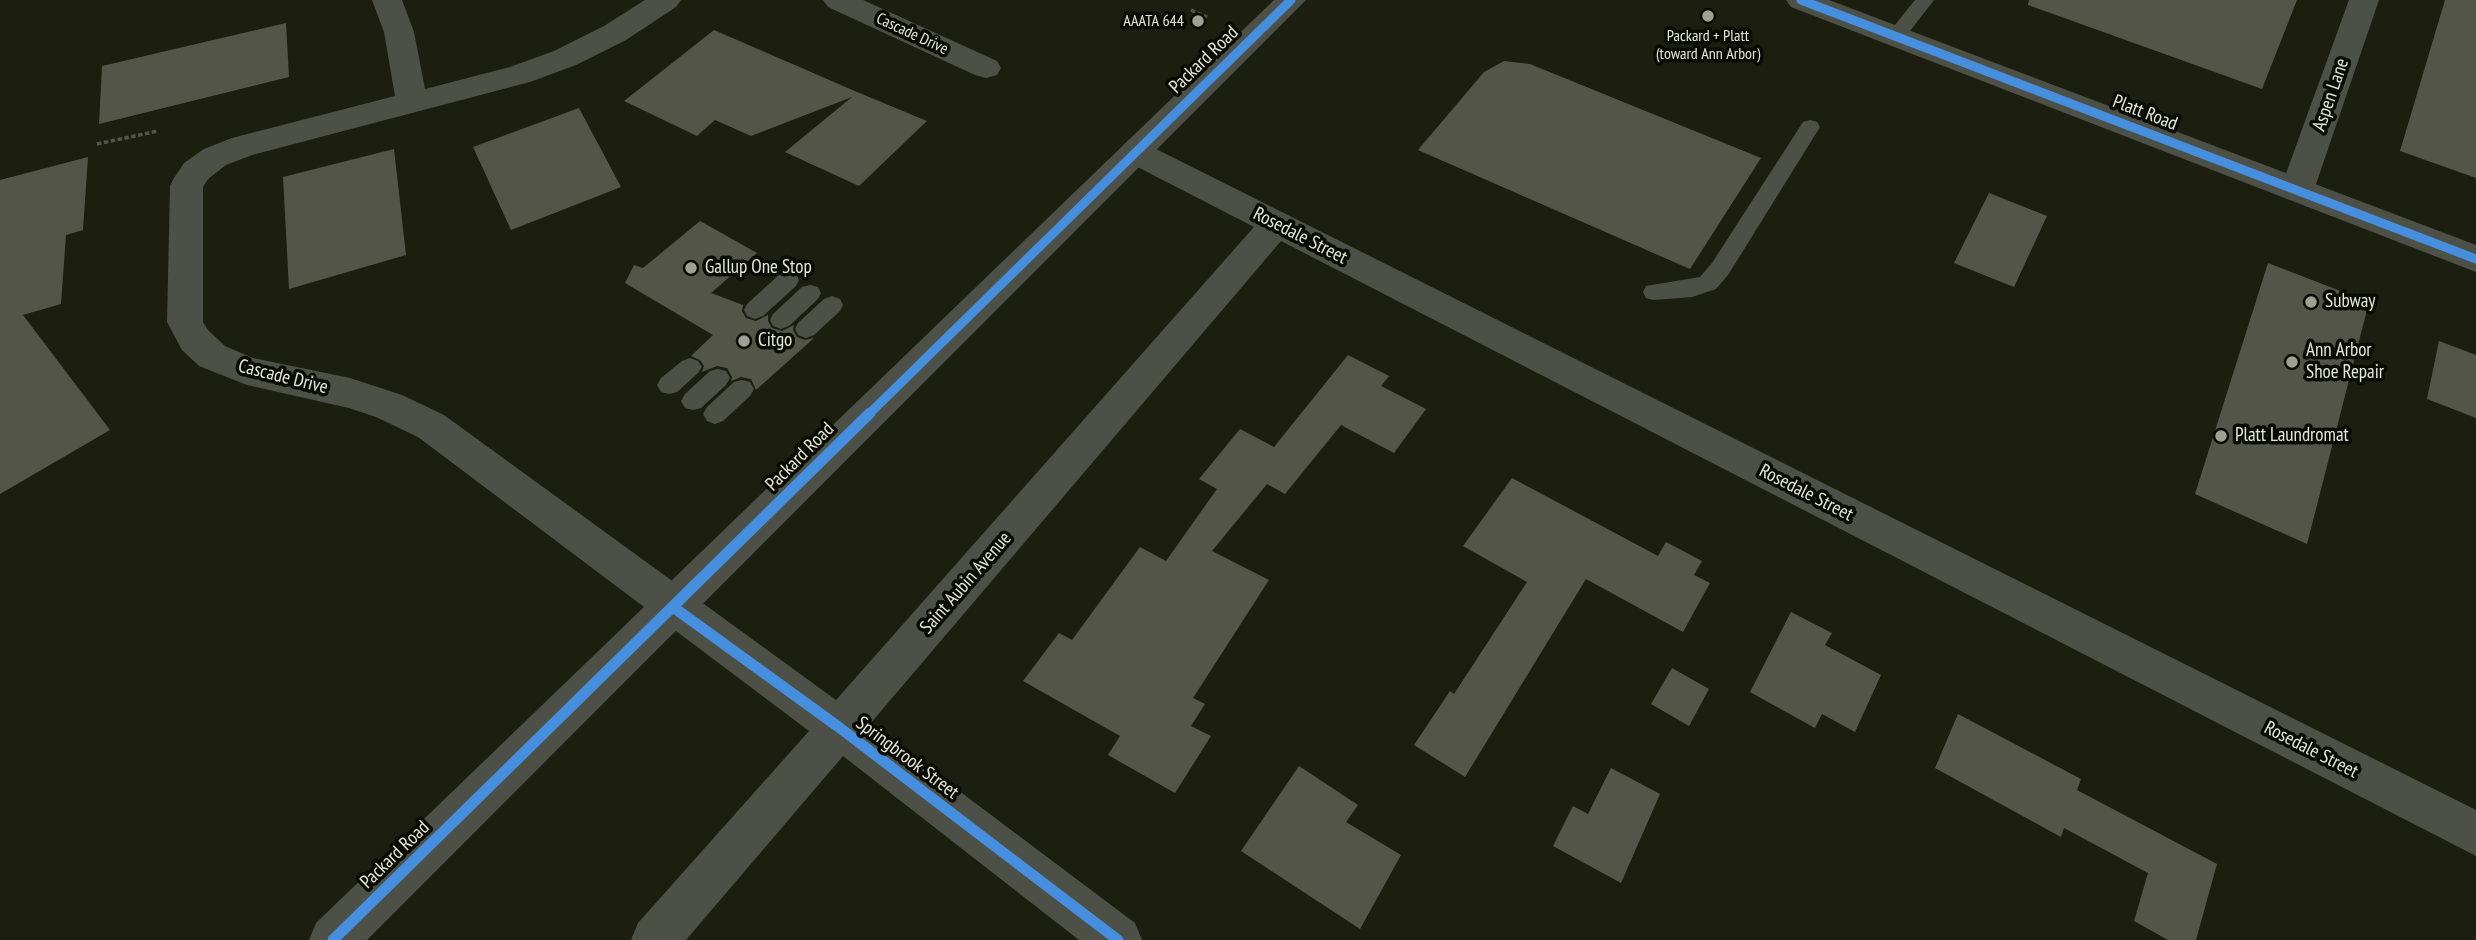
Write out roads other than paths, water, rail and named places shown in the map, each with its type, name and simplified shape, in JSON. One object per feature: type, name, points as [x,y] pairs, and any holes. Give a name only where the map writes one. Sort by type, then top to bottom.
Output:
[{"type":"street","points":[[387,0],[399,32],[412,103]]},
{"type":"street","name":"Cascade Drive","points":[[666,0],[615,33],[565,58],[519,75],[243,146],[215,157],[196,171],[186,186],[186,322],[195,340],[212,356],[247,372],[350,393],[389,406],[431,426],[673,607]]},
{"type":"street","name":"Cascade Drive","points":[[838,0],[986,68]]},
{"type":"street","name":"Packard Road","points":[[333,940],[1291,0]]},
{"type":"street","name":"Platt Road","points":[[1801,0],[2476,259]]},
{"type":"street","name":"Aspen Lane","points":[[2297,190],[2364,0]]},
{"type":"street","name":"Rosedale Street","points":[[1135,152],[2476,834]]},
{"type":"street","name":"Saint Aubin Avenue","points":[[654,940],[1277,224]]},
{"type":"street","name":"Springbrook Street","points":[[673,607],[840,728],[1118,940]]},
{"type":"lane","points":[[1896,36],[1925,0]]},
{"type":"lane","points":[[1654,292],[1692,289],[1708,283],[1720,269],[1810,127]]},
{"type":"lane","points":[[755,310],[788,280]]},
{"type":"lane","points":[[781,320],[810,293]]},
{"type":"lane","points":[[806,329],[832,305]]},
{"type":"lane","points":[[669,385],[690,367]]},
{"type":"lane","points":[[692,401],[718,378]]},
{"type":"lane","points":[[715,414],[742,389]]},
{"type":"place","name":"Packard + Platt (toward Ann Arbor)","points":[[1708,16]]},
{"type":"place","name":"AAATA 644","points":[[1198,21]]},
{"type":"place","name":"Gallup One Stop","points":[[691,268]]},
{"type":"place","name":"Subway","points":[[2311,302]]},
{"type":"place","name":"Citgo","points":[[744,341]]},
{"type":"place","name":"Ann Arbor Shoe Repair","points":[[2292,362]]},
{"type":"place","name":"Platt Laundromat","points":[[2221,436]]}]
